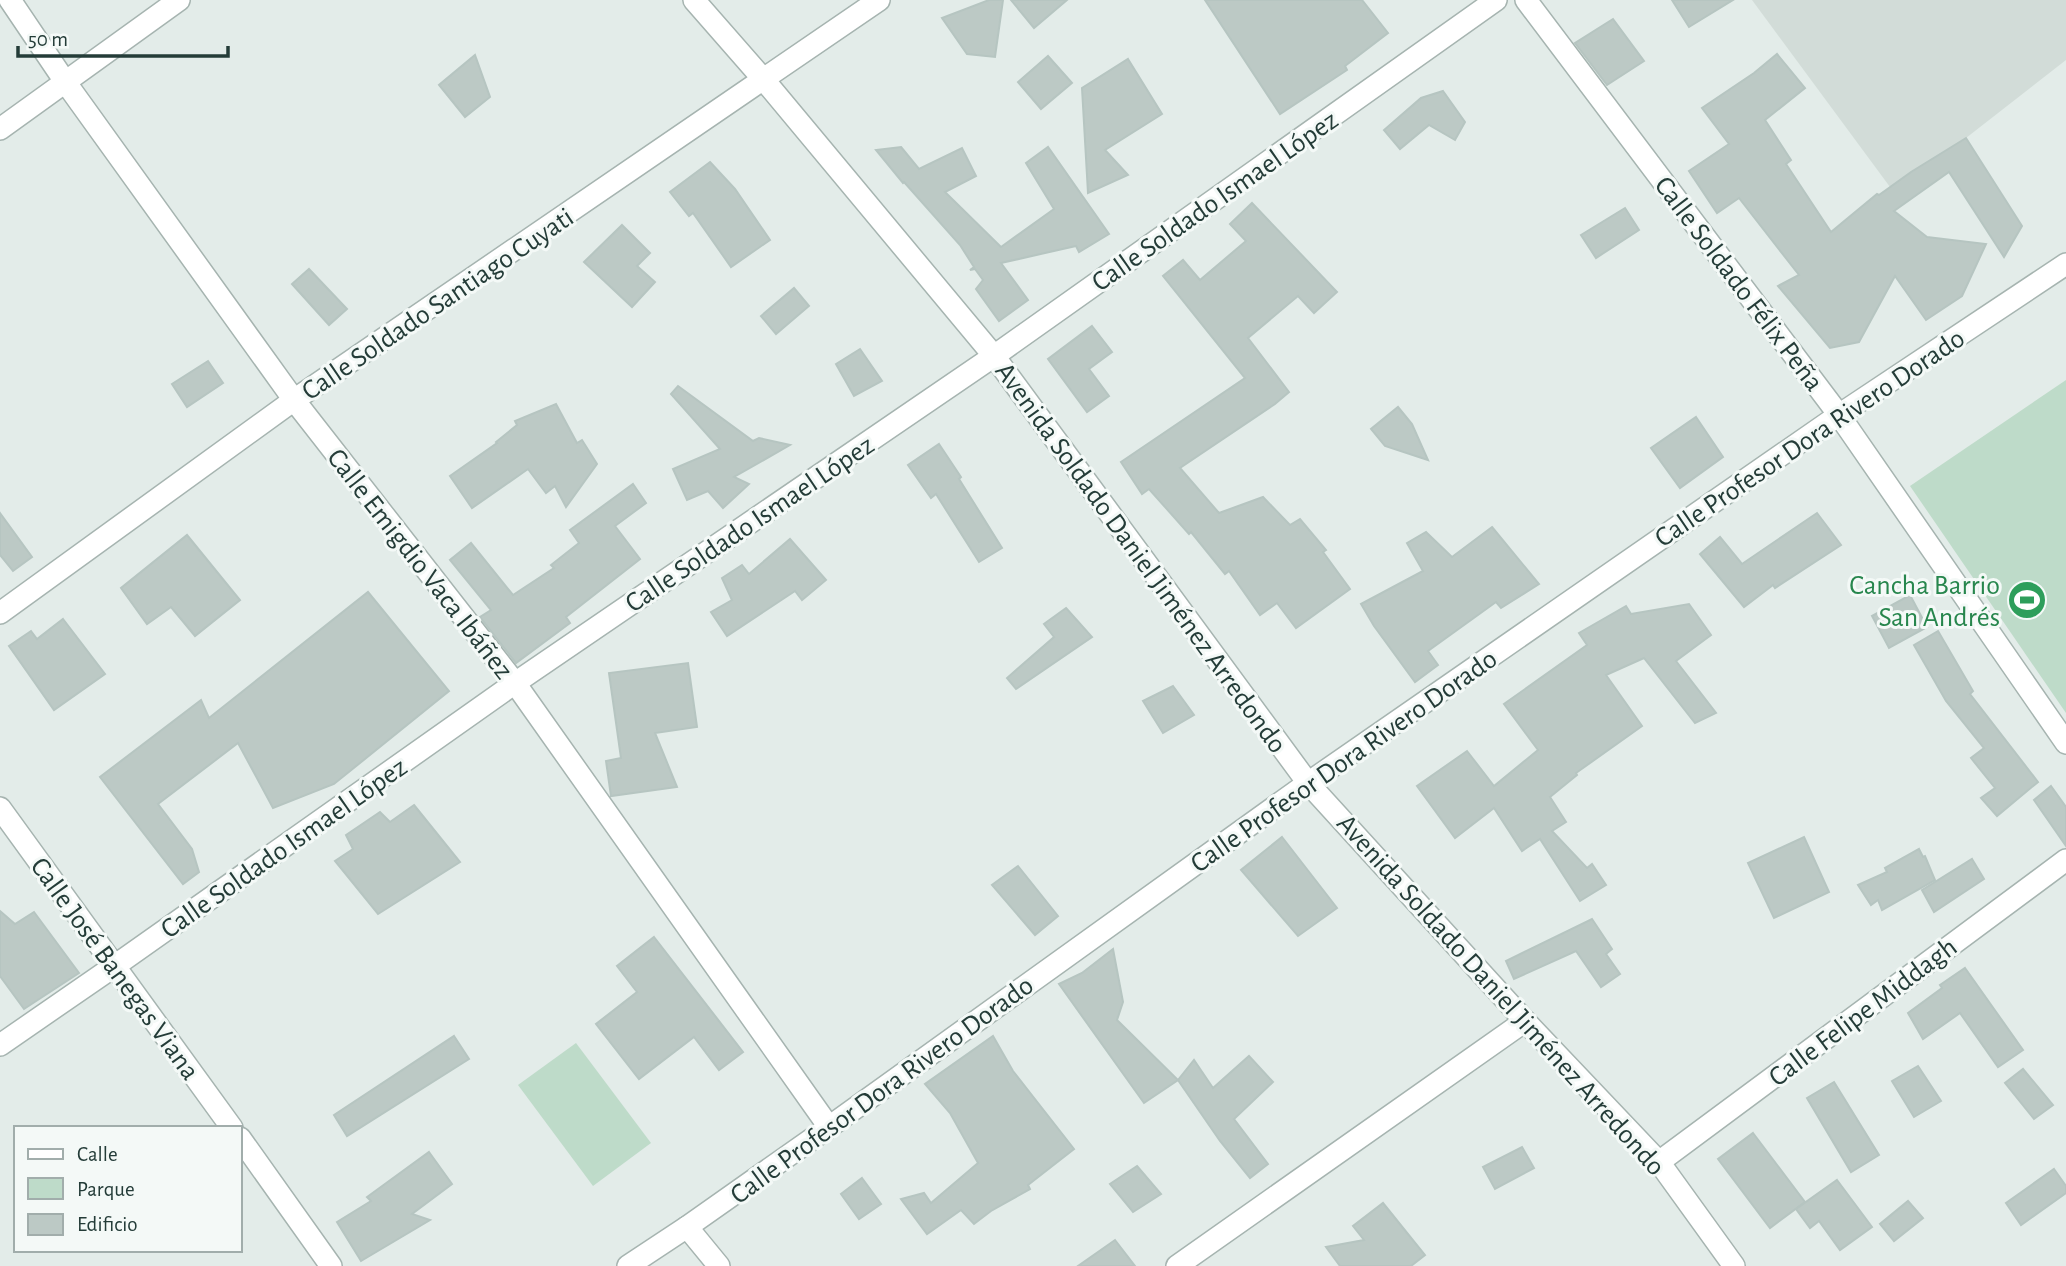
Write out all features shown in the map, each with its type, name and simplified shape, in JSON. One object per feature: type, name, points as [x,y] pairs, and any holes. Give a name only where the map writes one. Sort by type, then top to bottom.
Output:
[{"type":"street","name":"Calle Emigdio Vaca Ibáñez","points":[[10,0],[66,83],[294,400],[514,683],[830,1127]]},
{"type":"street","points":[[0,129],[179,0]]},
{"type":"street","name":"Avenida Soldado Daniel Jiménez Arredondo","points":[[694,0],[994,356],[1308,783],[1525,1021],[1659,1162],[1733,1266]]},
{"type":"street","name":"Calle Soldado Santiago Cuyati","points":[[0,613],[294,400],[880,0]]},
{"type":"street","name":"Calle Soldado Ismael López","points":[[0,1045],[514,683],[994,356],[1496,0]]},
{"type":"street","name":"Calle Soldado Félix Peña","points":[[1526,0],[1839,415],[2066,743]]},
{"type":"street","name":"Calle Profesor Dora Rivero Dorado","points":[[628,1266],[830,1127],[1308,783],[1839,415],[2066,264]]},
{"type":"street","name":"Calle José Banegas Viana","points":[[0,808],[231,1126]]},
{"type":"street","name":"Calle Felipe Middagh","points":[[1659,1162],[2066,860]]},
{"type":"street","points":[[1177,1266],[1525,1021]]},
{"type":"street","points":[[242,1141],[331,1266]]},
{"type":"street","points":[[687,1227],[719,1266]]},
{"type":"shaded area","points":[[1752,0],[2066,0],[2066,60],[1966,138],[1890,187]]},
{"type":"green space","name":"Cancha Barrio San Andrés","points":[[2066,380],[2066,713],[1910,486]]},
{"type":"green space","points":[[576,1043],[651,1143],[593,1186],[518,1085]]},
{"type":"building","points":[[989,0],[1003,0],[995,57],[967,54],[942,18]]},
{"type":"building","points":[[1011,0],[1067,0],[1034,28]]},
{"type":"building","points":[[1205,0],[1362,0],[1388,33],[1345,66],[1347,70],[1280,114]]},
{"type":"building","points":[[1672,0],[1733,0],[1689,27]]},
{"type":"building","points":[[1613,19],[1644,61],[1607,85],[1575,43]]},
{"type":"building","points":[[1777,54],[1805,88],[1765,120],[1791,160],[1786,164],[1831,232],[1877,194],[1966,138],[2022,226],[2004,257],[1949,172],[1894,211],[1927,237],[1986,244],[1962,296],[1926,320],[1895,276],[1859,342],[1830,348],[1778,286],[1799,275],[1739,198],[1717,213],[1689,171],[1729,144],[1702,108]]},
{"type":"building","points":[[475,55],[490,97],[465,117],[439,85]]},
{"type":"building","points":[[1048,56],[1072,83],[1041,109],[1018,82]]},
{"type":"building","points":[[1128,59],[1162,114],[1105,150],[1128,175],[1088,193],[1082,88]]},
{"type":"building","points":[[1443,91],[1465,122],[1455,140],[1429,125],[1400,149],[1384,130],[1421,98]]},
{"type":"building","points":[[901,147],[919,169],[962,148],[976,176],[945,192],[1001,247],[1054,209],[1026,163],[1048,147],[1109,234],[1079,252],[1076,246],[1001,263],[1028,300],[999,321],[976,289],[983,280],[975,269],[970,270],[974,267],[960,245],[876,150]]},
{"type":"building","points":[[710,162],[735,189],[770,240],[731,267],[693,213],[689,216],[670,192]]},
{"type":"building","points":[[1252,203],[1337,292],[1314,313],[1298,296],[1248,338],[1289,392],[1180,468],[1219,513],[1263,497],[1290,525],[1300,519],[1326,550],[1323,552],[1350,589],[1296,628],[1277,603],[1260,615],[1229,571],[1225,574],[1191,532],[1189,534],[1149,489],[1142,494],[1121,462],[1245,378],[1163,276],[1183,260],[1200,280],[1246,241],[1230,224]]},
{"type":"building","points":[[1625,208],[1639,230],[1596,258],[1581,235]]},
{"type":"building","points":[[622,225],[650,253],[637,266],[655,282],[632,307],[584,262]]},
{"type":"building","points":[[309,269],[347,309],[329,325],[292,284]]},
{"type":"building","points":[[794,288],[809,306],[776,334],[761,316]]},
{"type":"building","points":[[1092,326],[1112,352],[1089,369],[1109,396],[1087,412],[1048,359]]},
{"type":"building","points":[[860,349],[882,381],[854,396],[836,364]]},
{"type":"building","points":[[208,361],[223,383],[187,407],[172,384]]},
{"type":"building","points":[[678,386],[753,441],[759,438],[790,445],[734,477],[749,484],[723,508],[708,491],[687,500],[673,469],[720,449],[671,394]]},
{"type":"building","points":[[556,404],[577,443],[582,440],[597,464],[566,507],[555,486],[546,493],[528,469],[472,508],[450,476],[497,443],[517,425],[515,421]]},
{"type":"building","points":[[1398,407],[1412,424],[1428,460],[1385,446],[1371,429]]},
{"type":"building","points":[[1696,417],[1723,457],[1680,488],[1651,448]]},
{"type":"building","points":[[939,444],[1002,548],[979,562],[936,494],[931,498],[908,465]]},
{"type":"building","points":[[633,484],[646,503],[615,526],[640,559],[566,617],[570,623],[516,663],[480,617],[491,610],[450,560],[471,543],[513,595],[554,568],[551,565],[579,543],[570,530]]},
{"type":"building","points":[[0,513],[32,557],[13,571],[0,555]]},
{"type":"building","points":[[1817,513],[1841,545],[1775,588],[1773,585],[1744,607],[1700,554],[1720,537],[1742,564]]},
{"type":"building","points":[[1492,527],[1539,584],[1501,608],[1496,602],[1428,651],[1438,665],[1415,682],[1361,604],[1423,571],[1407,543],[1426,532],[1452,557]]},
{"type":"building","points":[[187,535],[240,600],[195,636],[171,607],[147,624],[121,588]]},
{"type":"building","points":[[790,539],[826,580],[802,600],[795,591],[727,636],[711,612],[732,600],[722,578],[742,565],[749,574]]},
{"type":"building","points":[[368,592],[449,691],[334,784],[273,808],[238,743],[158,804],[192,849],[199,872],[183,884],[100,777],[201,700],[209,718]]},
{"type":"building","points":[[1910,595],[1927,627],[1889,648],[1872,616]]},
{"type":"building","points":[[1689,604],[1711,635],[1676,661],[1716,713],[1695,723],[1644,658],[1606,675],[1642,726],[1576,773],[1577,775],[1550,797],[1566,822],[1552,831],[1587,868],[1592,864],[1606,885],[1580,901],[1540,839],[1522,851],[1494,808],[1455,838],[1417,786],[1467,751],[1494,786],[1538,750],[1504,704],[1587,645],[1579,633],[1626,606],[1631,614]]},
{"type":"building","points":[[1066,608],[1092,637],[1016,689],[1007,678],[1054,637],[1044,624]]},
{"type":"building","points":[[63,619],[105,674],[54,710],[9,646],[31,631],[37,639]]},
{"type":"building","points":[[1938,631],[1973,691],[1970,694],[2038,782],[1997,816],[1981,798],[1995,788],[1971,758],[1984,748],[1946,701],[1914,645]]},
{"type":"building","points":[[688,663],[697,727],[655,733],[677,787],[611,796],[606,761],[621,758],[609,673]]},
{"type":"building","points":[[1173,686],[1194,715],[1163,733],[1143,701]]},
{"type":"building","points":[[2051,786],[2066,807],[2066,846],[2034,800]]},
{"type":"building","points":[[414,805],[460,862],[378,914],[335,861],[353,849],[346,835],[380,812],[390,822]]},
{"type":"building","points":[[1282,837],[1337,908],[1298,936],[1241,870]]},
{"type":"building","points":[[1804,837],[1829,892],[1774,918],[1748,863]]},
{"type":"building","points":[[1919,849],[1923,857],[1925,856],[1935,880],[1882,910],[1878,900],[1871,905],[1858,885],[1887,872],[1885,868]]},
{"type":"building","points":[[1972,859],[1984,879],[1934,912],[1922,890]]},
{"type":"building","points":[[1018,866],[1058,916],[1035,935],[992,885]]},
{"type":"building","points":[[0,911],[15,924],[34,912],[79,973],[24,1009],[0,976]]},
{"type":"building","points":[[1592,919],[1612,949],[1606,954],[1620,974],[1601,987],[1576,951],[1514,979],[1506,961]]},
{"type":"building","points":[[654,937],[743,1052],[719,1070],[694,1037],[639,1079],[596,1024],[637,992],[617,966]]},
{"type":"building","points":[[1113,949],[1123,1002],[1117,1020],[1178,1080],[1144,1103],[1059,984],[1082,973]]},
{"type":"building","points":[[1965,968],[2023,1050],[1998,1067],[1960,1013],[1923,1039],[1908,1013],[1942,988],[1940,985]]},
{"type":"building","points":[[454,1036],[469,1059],[347,1136],[334,1115]]},
{"type":"building","points":[[993,1036],[1013,1071],[1074,1149],[1028,1185],[1030,1189],[974,1224],[961,1210],[927,1234],[901,1199],[924,1193],[931,1203],[978,1163],[950,1113],[925,1084]]},
{"type":"building","points":[[1249,1056],[1273,1082],[1234,1119],[1268,1164],[1250,1178],[1220,1141],[1178,1080],[1194,1060],[1213,1088]]},
{"type":"building","points":[[1918,1066],[1941,1101],[1914,1117],[1892,1081]]},
{"type":"building","points":[[2023,1069],[2053,1105],[2034,1119],[2005,1083]]},
{"type":"building","points":[[1834,1082],[1879,1155],[1851,1172],[1807,1098]]},
{"type":"building","points":[[1753,1133],[1805,1202],[1770,1228],[1718,1159]]},
{"type":"building","points":[[1522,1147],[1534,1168],[1495,1189],[1483,1167]]},
{"type":"building","points":[[429,1152],[452,1184],[412,1214],[430,1220],[361,1261],[337,1222],[371,1201],[367,1197]]},
{"type":"building","points":[[1137,1166],[1161,1194],[1133,1212],[1110,1184]]},
{"type":"building","points":[[2054,1169],[2066,1186],[2066,1193],[2021,1225],[2006,1203]]},
{"type":"building","points":[[862,1178],[881,1204],[859,1219],[841,1194]]},
{"type":"building","points":[[1837,1180],[1872,1227],[1840,1250],[1819,1221],[1810,1228],[1796,1209]]},
{"type":"building","points":[[1908,1201],[1923,1218],[1894,1241],[1880,1224]]},
{"type":"building","points":[[1383,1203],[1425,1255],[1411,1266],[1340,1266],[1326,1247],[1364,1240],[1353,1226]]},
{"type":"building","points":[[1115,1240],[1135,1266],[1078,1266]]},
{"type":"place","name":"Cancha Barrio San Andrés","points":[[2027,600]]}]
